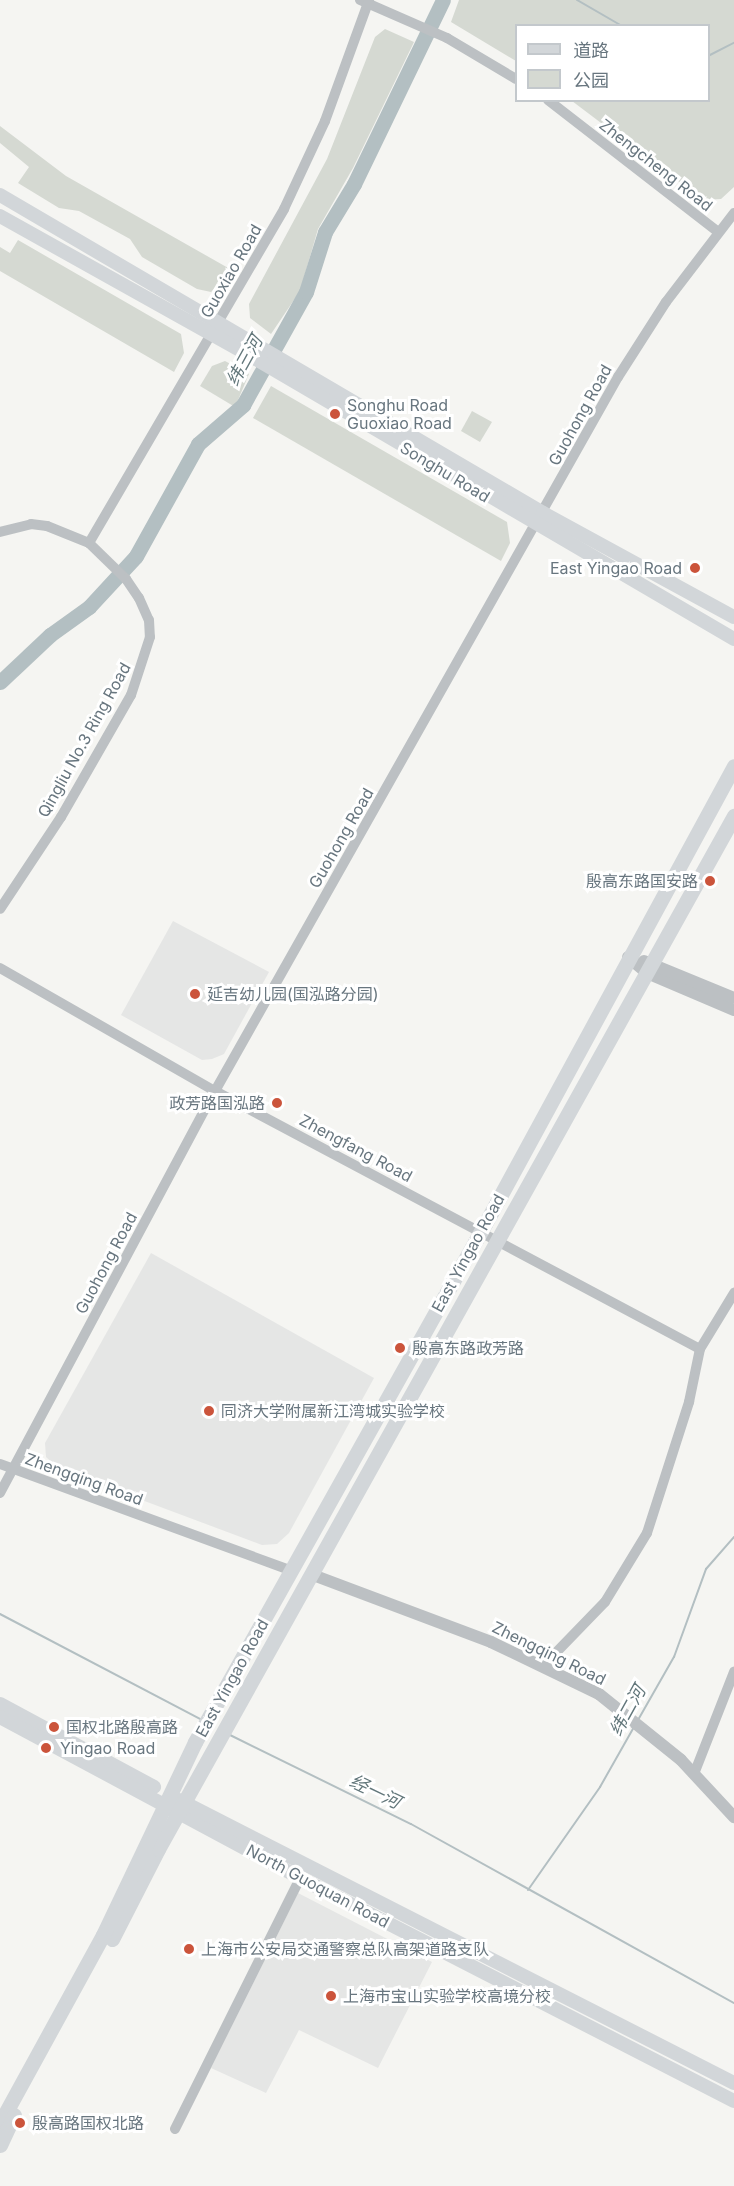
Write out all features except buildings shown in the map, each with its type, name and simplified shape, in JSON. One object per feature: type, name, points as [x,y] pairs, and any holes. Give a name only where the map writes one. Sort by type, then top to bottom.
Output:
[{"type":"main road","name":"Songhu Road","points":[[0,195],[219,321],[260,353],[281,366],[540,519],[734,639]]},
{"type":"main road","name":"Songhu Road","points":[[0,216],[212,334],[260,353]]},
{"type":"main road","name":"Songhu Road","points":[[540,519],[734,617]]},
{"type":"main road","name":"East Yingao Road","points":[[166,1798],[195,1742],[480,1233],[628,957],[734,766]]},
{"type":"main road","name":"East Yingao Road","points":[[183,1808],[734,816]]},
{"type":"main road","name":"North Guoquan Road","points":[[0,1704],[166,1798],[300,1878],[734,2101]]},
{"type":"main road","name":"North Guoquan Road","points":[[0,1717],[166,1798]]},
{"type":"main road","points":[[0,2123],[103,1935],[166,1798]]},
{"type":"main road","name":"North Guoquan Road","points":[[183,1808],[734,2083]]},
{"type":"main road","points":[[0,2145],[33,2076],[183,1808]]},
{"type":"street","points":[[365,1],[447,38],[515,78]]},
{"type":"street","name":"Guoxiao Road","points":[[89,543],[212,334],[306,166],[365,1]]},
{"type":"street","name":"Zhengcheng Road","points":[[551,102],[718,232]]},
{"type":"street","name":"Guohong Road","points":[[0,1493],[215,1090],[644,335],[734,213]]},
{"type":"street","name":"Qingliu No.3 Ring Road","points":[[0,532],[31,524],[47,526],[89,543],[113,566],[139,598],[149,620],[150,637],[137,680],[61,817],[0,909]]},
{"type":"street","points":[[628,957],[734,1010]]},
{"type":"street","name":"Zhengfang Road","points":[[0,968],[215,1090],[700,1349]]},
{"type":"street","points":[[649,968],[734,998]]},
{"type":"street","points":[[543,1666],[605,1602],[647,1533],[689,1402],[700,1349],[734,1293]]},
{"type":"street","name":"Zhengqing Road","points":[[0,1464],[293,1570]]},
{"type":"street","name":"Zhengqing Road","points":[[313,1575],[491,1642],[599,1694],[627,1715],[694,1774],[734,1817]]},
{"type":"street","points":[[694,1774],[734,1672]]},
{"type":"street","points":[[175,2129],[300,1878]]},
{"type":"shaded area","name":"延吉幼儿园(国泓路分园)","points":[[173,921],[269,972],[224,1054],[212,1059],[202,1060],[121,1015]]},
{"type":"shaded area","name":"同济大学附属新江湾城实验学校","points":[[151,1253],[374,1378],[289,1533],[277,1544],[262,1545],[59,1469],[46,1457],[45,1443]]},
{"type":"shaded area","name":"上海市宝山实验学校高境分校","points":[[298,1893],[432,1962],[378,2068],[299,2030],[266,2093],[211,2068]]},
{"type":"green space","points":[[459,0],[734,0],[734,187],[721,199],[703,200],[573,102],[710,102],[710,24],[515,24],[515,60],[451,22]]},
{"type":"green space","points":[[385,29],[414,42],[353,168],[318,229],[300,291],[271,334],[250,318],[249,304],[327,159],[375,37]]},
{"type":"green space","points":[[0,126],[66,176],[230,269],[226,279],[211,292],[197,289],[142,257],[130,239],[79,211],[59,208],[18,183],[29,167],[0,143]]},
{"type":"green space","points":[[18,240],[181,334],[184,353],[174,372],[0,271],[0,247],[10,253]]},
{"type":"green space","points":[[225,361],[249,374],[235,407],[200,386],[212,366]]},
{"type":"green space","points":[[271,386],[507,522],[510,543],[501,561],[253,418]]},
{"type":"green space","points":[[472,411],[492,422],[480,442],[461,431]]},
{"type":"waterway","name":"纬三河","points":[[0,682],[50,635],[89,607],[136,556],[198,444],[243,405],[306,292],[325,232],[354,184],[443,0]]},
{"type":"waterway","name":"纬三河","points":[[577,0],[619,24]]},
{"type":"waterway","name":"纬三河","points":[[710,55],[734,43]]},
{"type":"waterway","name":"纬二河","points":[[638,1720],[674,1657],[706,1569],[734,1537]]},
{"type":"waterway","name":"经一河","points":[[0,1614],[202,1720]]},
{"type":"waterway","name":"纬二河","points":[[528,1890],[600,1787],[634,1727]]},
{"type":"waterway","name":"经一河","points":[[228,1734],[411,1824],[734,2003]]},
{"type":"place","name":"Songhu Road Guoxiao Road","points":[[335,414]]},
{"type":"place","name":"East Yingao Road","points":[[695,568]]},
{"type":"place","name":"殷高东路国安路","points":[[710,881]]},
{"type":"place","name":"延吉幼儿园(国泓路分园)","points":[[195,994]]},
{"type":"place","name":"政芳路国泓路","points":[[277,1103]]},
{"type":"place","name":"殷高东路政芳路","points":[[400,1348]]},
{"type":"place","name":"同济大学附属新江湾城实验学校","points":[[209,1411]]},
{"type":"place","name":"国权北路殷高路","points":[[54,1727]]},
{"type":"place","name":"Yingao Road","points":[[46,1748]]},
{"type":"place","name":"上海市公安局交通警察总队高架道路支队","points":[[189,1949]]},
{"type":"place","name":"上海市宝山实验学校高境分校","points":[[331,1996]]},
{"type":"place","name":"殷高路国权北路","points":[[20,2123]]}]
